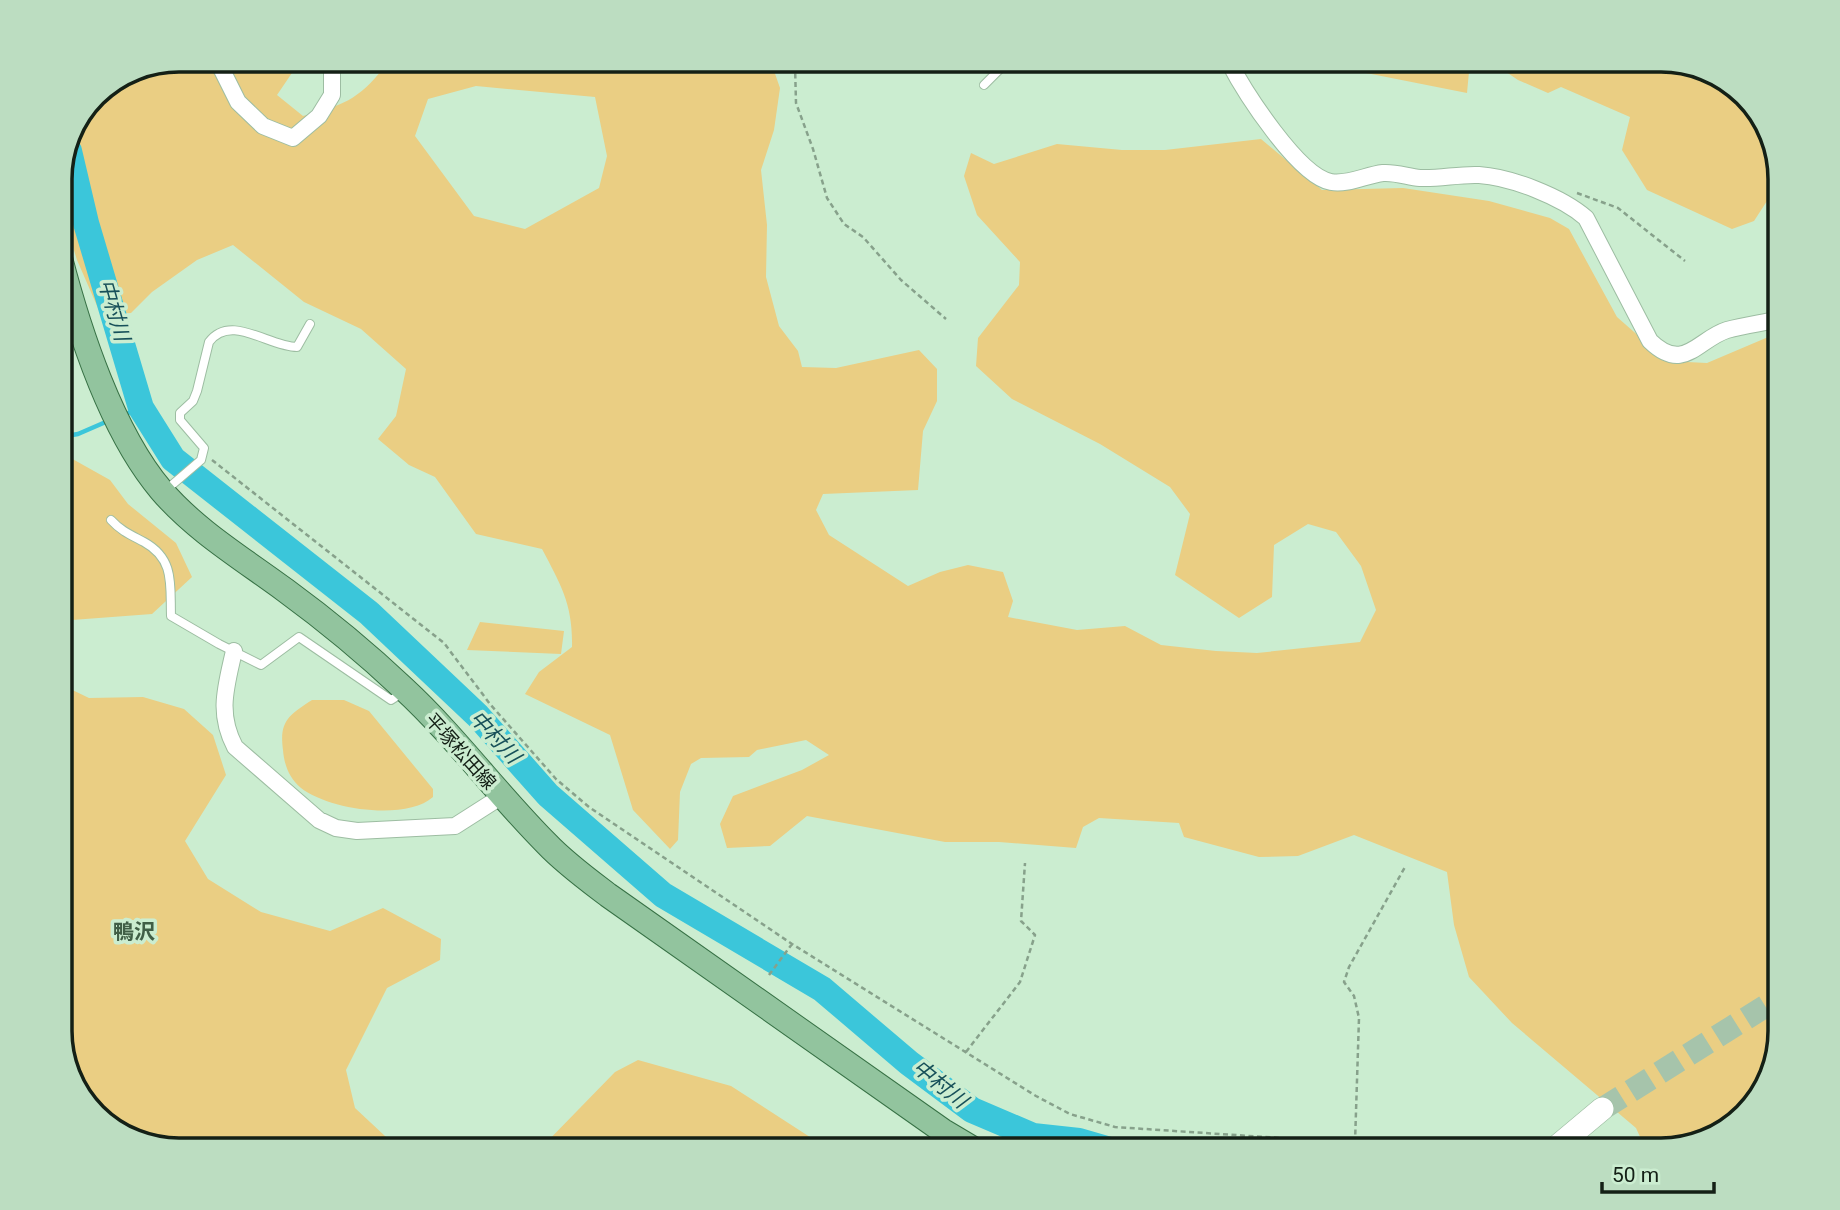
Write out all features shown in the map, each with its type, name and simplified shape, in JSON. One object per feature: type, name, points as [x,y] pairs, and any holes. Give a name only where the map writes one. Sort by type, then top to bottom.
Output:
[{"type":"main road","name":"平塚松田線","points":[[72,297],[111,407],[139,460],[169,487],[218,541],[313,610],[406,690],[549,846],[608,895],[955,1138]]},
{"type":"street","points":[[223,72],[238,102],[263,126],[293,138],[319,116],[332,95],[332,72]]},
{"type":"street","points":[[1235,72],[1273,133],[1315,175],[1330,182],[1382,173],[1419,178],[1480,175],[1510,181],[1574,207],[1586,218],[1650,341],[1658,349],[1672,354],[1686,354],[1725,331],[1768,322]]},
{"type":"street","points":[[234,651],[223,700],[228,733],[235,747],[319,820],[336,828],[357,831],[455,826],[502,796]]},
{"type":"street","points":[[1567,1138],[1602,1109]]},
{"type":"lane","points":[[984,85],[997,72]]},
{"type":"lane","points":[[169,487],[201,460],[204,448],[180,419],[180,413],[193,401],[213,336],[222,331],[246,332],[287,347],[297,347],[310,324]]},
{"type":"lane","points":[[111,520],[122,531],[163,556],[169,570],[171,616],[261,665],[299,637],[391,700],[406,690]]},
{"type":"path","points":[[794,72],[796,103],[832,207],[844,224],[863,237],[901,280],[946,318]]},
{"type":"path","points":[[1548,196],[1563,191],[1580,193],[1618,208],[1685,261]]},
{"type":"path","points":[[201,460],[212,460],[444,643],[490,704],[555,779],[589,807],[792,944],[1036,1096],[1070,1114],[1115,1127],[1280,1138]]},
{"type":"path","points":[[966,1052],[1020,982],[1035,935],[1020,921],[1025,863]]},
{"type":"path","points":[[1355,1138],[1359,1018],[1353,996],[1344,982],[1349,967],[1405,867]]},
{"type":"path","points":[[769,975],[792,944]]},
{"type":"shaded area","points":[[293,72],[277,95],[303,116],[348,100],[380,72],[774,72],[780,88],[774,130],[761,170],[767,225],[766,277],[779,326],[798,351],[802,367],[836,368],[919,350],[937,369],[937,401],[923,431],[918,490],[823,494],[816,510],[829,535],[908,586],[940,572],[968,565],[1003,572],[1013,601],[1008,617],[1077,630],[1125,626],[1161,645],[1257,653],[1360,642],[1376,610],[1361,566],[1336,532],[1308,524],[1274,545],[1272,597],[1239,618],[1175,575],[1190,514],[1170,487],[1100,444],[1012,399],[976,366],[978,338],[1019,285],[1020,262],[977,215],[964,176],[971,153],[994,164],[1057,144],[1122,150],[1165,150],[1261,139],[1322,190],[1403,188],[1489,201],[1550,218],[1569,229],[1617,317],[1667,361],[1707,363],[1768,337],[1768,1032],[1763,1066],[1742,1102],[1721,1120],[1689,1135],[1641,1138],[1636,1128],[1512,1023],[1469,977],[1454,925],[1447,872],[1354,835],[1298,856],[1259,857],[1184,837],[1179,823],[1099,818],[1083,827],[1076,848],[999,842],[945,842],[807,816],[770,846],[727,848],[720,824],[733,796],[802,770],[829,755],[806,740],[757,750],[749,757],[701,758],[691,764],[680,792],[678,840],[670,849],[633,810],[610,735],[525,694],[539,672],[572,647],[568,607],[542,549],[476,534],[435,477],[409,465],[378,439],[396,416],[406,369],[361,329],[304,302],[233,245],[197,260],[152,292],[131,313],[101,315],[77,260],[72,244],[72,171],[75,151],[94,113],[108,98],[125,86],[144,77],[164,73]],"holes":[[[476,86],[595,97],[607,156],[599,188],[525,229],[474,216],[415,136],[428,99]]]},
{"type":"shaded area","points":[[1361,72],[1469,72],[1467,93]]},
{"type":"shaded area","points":[[1506,72],[1662,72],[1696,77],[1709,83],[1742,108],[1757,131],[1765,151],[1768,199],[1754,221],[1732,229],[1647,190],[1622,150],[1630,117],[1561,87],[1548,93]]},
{"type":"shaded area","points":[[72,459],[110,480],[128,504],[176,543],[192,577],[152,614],[72,620]]},
{"type":"shaded area","points":[[480,622],[564,631],[561,654],[467,650]]},
{"type":"shaded area","points":[[72,690],[89,698],[143,697],[184,709],[213,735],[226,775],[185,841],[208,879],[261,912],[330,931],[383,908],[441,939],[440,960],[387,988],[346,1070],[355,1108],[387,1138],[164,1137],[144,1133],[119,1120],[98,1102],[86,1085],[77,1066],[72,1039]]},
{"type":"shaded area","points":[[312,700],[344,700],[369,711],[433,789],[433,797],[405,809],[367,810],[330,802],[301,788],[293,780],[286,766],[283,732],[287,720]]},
{"type":"shaded area","points":[[638,1060],[731,1086],[811,1138],[551,1138],[615,1072]]},
{"type":"waterway","name":"中村川","points":[[73,167],[86,223],[141,408],[173,459],[369,613],[478,716],[548,795],[663,895],[822,989],[909,1063],[972,1110],[1033,1136],[1051,1138]]},
{"type":"waterway","points":[[123,415],[141,408]]},
{"type":"waterway","points":[[72,435],[108,421]]},
{"type":"tunnel","points":[[1602,1109],[1768,1005]]},
{"type":"district","name":"鴨沢","points":[[134,932]]}]
